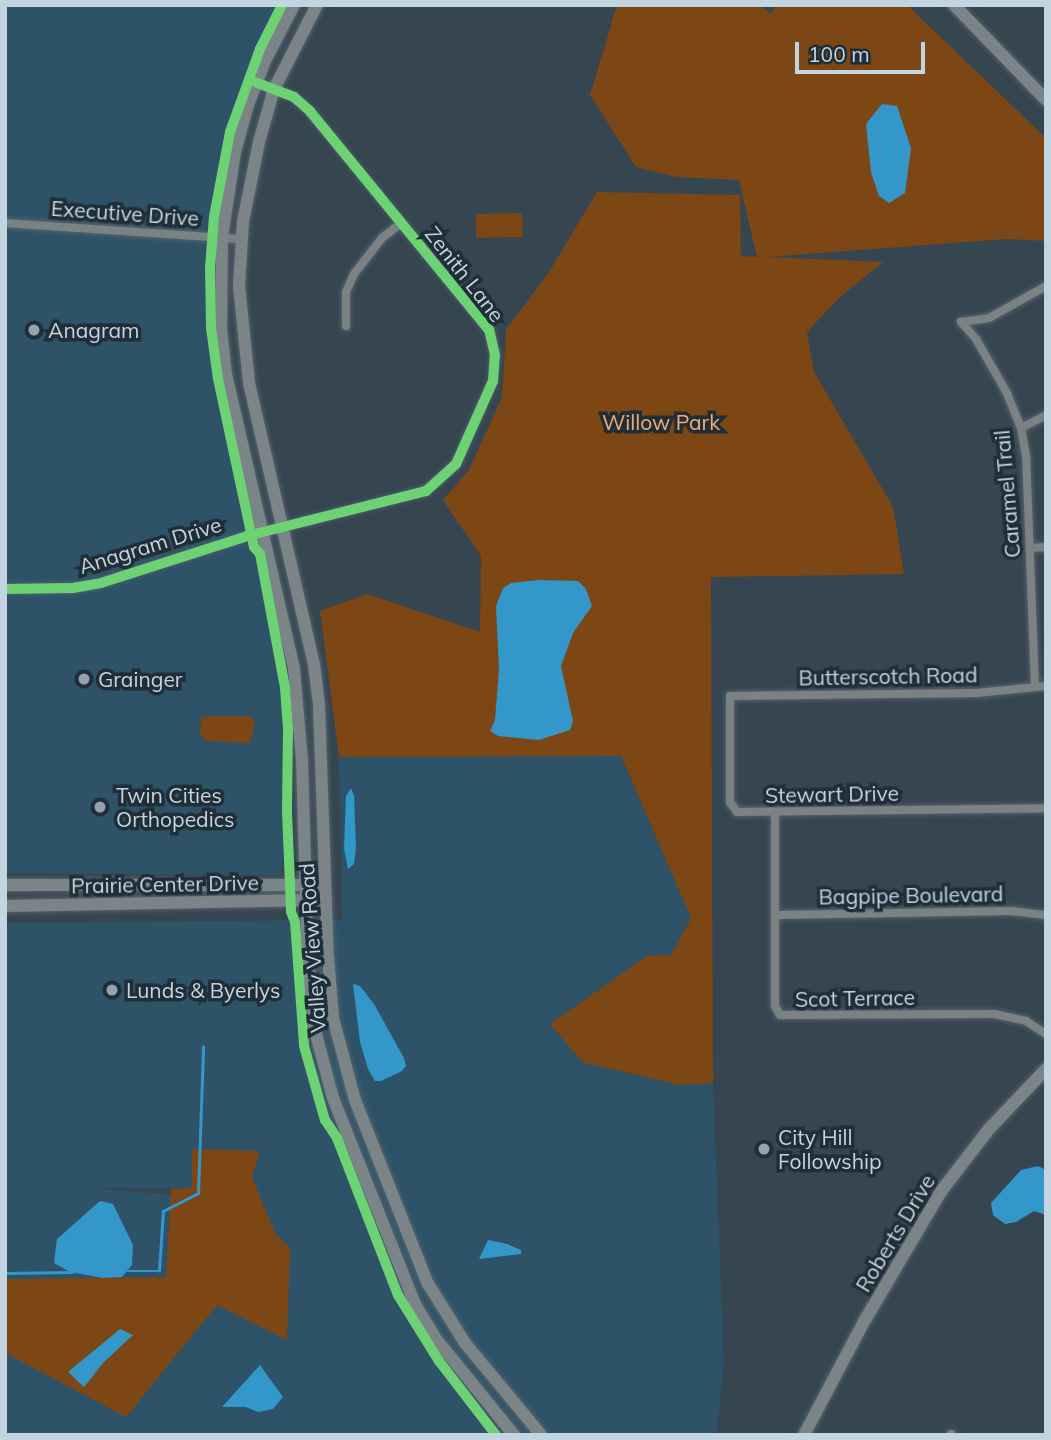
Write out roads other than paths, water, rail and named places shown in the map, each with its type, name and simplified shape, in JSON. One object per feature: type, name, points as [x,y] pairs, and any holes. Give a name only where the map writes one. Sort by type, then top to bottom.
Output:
[{"type":"main road","name":"Valley View Road","points":[[294,5],[257,83],[235,152],[222,237],[220,329],[226,374],[285,625],[295,680],[302,760],[310,987],[324,1070],[390,1248],[415,1304],[436,1339],[514,1435]]},
{"type":"main road","name":"Valley View Road","points":[[317,5],[274,89],[248,187],[239,286],[243,349],[314,664],[319,705],[333,1018],[342,1061],[427,1282],[465,1343],[541,1435]]},
{"type":"main road","points":[[954,5],[1046,100]]},
{"type":"main road","name":"Prairie Center Drive","points":[[5,885],[325,885]]},
{"type":"main road","name":"Prairie Center Drive","points":[[5,906],[326,900]]},
{"type":"main road","name":"Roberts Drive","points":[[804,1435],[865,1320],[942,1190],[989,1129],[1046,1069]]},
{"type":"street","name":"Zenith Lane","points":[[257,83],[294,97],[310,111],[489,330],[495,355],[493,381],[456,464],[435,485],[405,498],[262,533]]},
{"type":"street","name":"Executive Drive","points":[[5,223],[242,239]]},
{"type":"street","points":[[346,326],[346,292],[354,274],[382,239],[401,223]]},
{"type":"street","name":"Caramel Trail","points":[[1035,687],[1031,548],[1026,456],[1021,428],[1007,393],[976,339],[961,322],[989,318],[1046,286]]},
{"type":"street","points":[[1021,428],[1046,415]]},
{"type":"street","name":"Anagram Drive","points":[[5,589],[73,588],[101,583],[262,533]]},
{"type":"street","points":[[1031,548],[1046,547]]},
{"type":"street","name":"Butterscotch Road","points":[[730,696],[965,694],[1046,686]]},
{"type":"street","name":"Stewart Drive","points":[[730,696],[732,808],[743,814],[1046,808]]},
{"type":"street","name":"Scot Terrace","points":[[775,813],[775,1006],[780,1015],[994,1014],[1026,1021],[1046,1034]]},
{"type":"street","name":"Bagpipe Boulevard","points":[[776,915],[1012,911],[1046,915]]},
{"type":"water","points":[[882,104],[897,106],[911,148],[905,193],[889,203],[879,196],[871,172],[866,124]]},
{"type":"water","points":[[539,580],[578,581],[586,589],[592,606],[573,633],[561,666],[573,721],[570,730],[539,740],[498,736],[490,731],[495,720],[499,669],[496,606],[503,588],[511,583]]},
{"type":"water","points":[[351,788],[354,796],[356,847],[354,864],[348,869],[344,848],[346,796]]},
{"type":"water","points":[[353,984],[360,986],[374,1004],[404,1058],[406,1066],[402,1071],[381,1081],[375,1081],[368,1069],[360,1042]]},
{"type":"water","points":[[1038,1166],[1046,1170],[1046,1215],[1034,1211],[1016,1222],[1005,1224],[993,1215],[991,1203],[1021,1170]]},
{"type":"water","points":[[100,1201],[113,1204],[133,1245],[132,1265],[122,1277],[103,1278],[70,1272],[54,1263],[57,1239]]},
{"type":"water","points":[[488,1240],[507,1244],[521,1250],[521,1254],[479,1259]]},
{"type":"water","points":[[120,1329],[133,1335],[104,1362],[84,1387],[68,1372]]},
{"type":"water","points":[[260,1365],[283,1397],[273,1409],[258,1412],[246,1407],[222,1407]]},
{"type":"waterway","points":[[128,1271],[159,1271],[163,1211],[198,1193],[203,1047]]},
{"type":"waterway","points":[[5,1273],[72,1272]]},
{"type":"place","name":"Anagram","points":[[34,330]]},
{"type":"place","name":"Grainger","points":[[84,679]]},
{"type":"place","name":"Twin Cities Orthopedics","points":[[100,807]]},
{"type":"place","name":"Lunds & Byerlys","points":[[112,990]]},
{"type":"place","name":"City Hill Followship","points":[[764,1149]]},
{"type":"park label","name":"Willow Park","points":[[661,422]]}]
